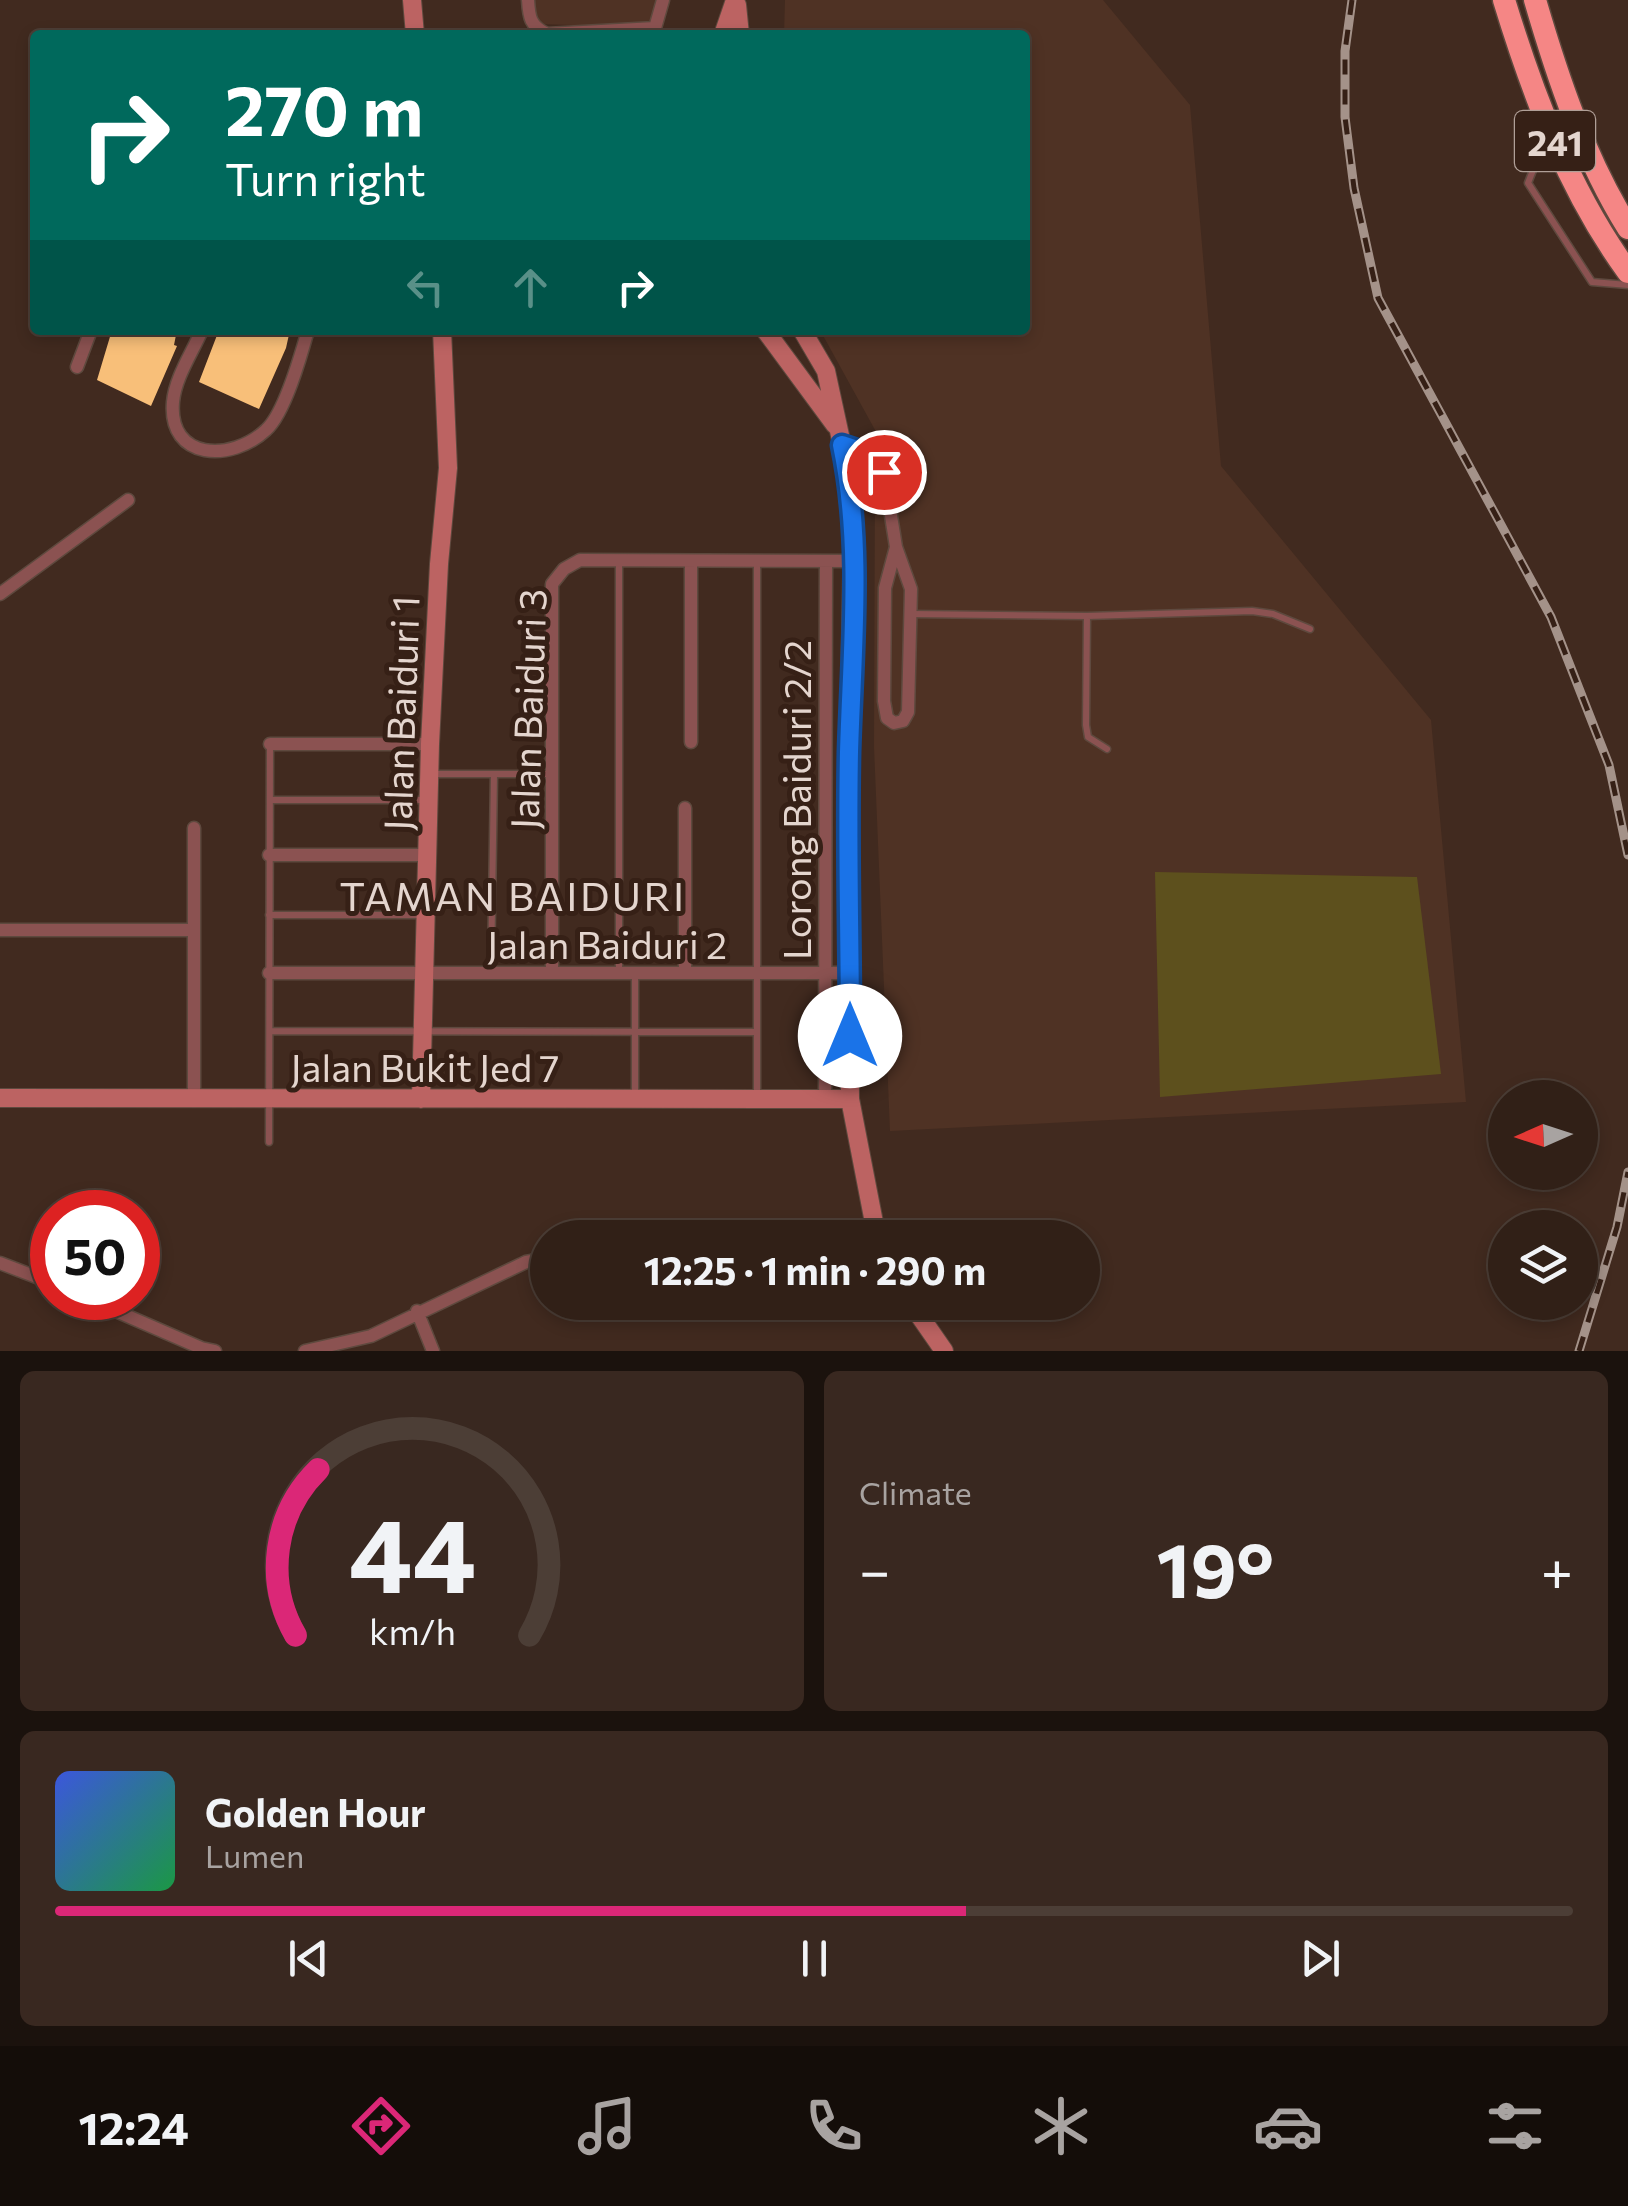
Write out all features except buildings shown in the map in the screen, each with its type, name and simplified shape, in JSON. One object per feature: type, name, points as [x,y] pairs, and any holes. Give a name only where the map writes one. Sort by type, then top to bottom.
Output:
[{"type":"highway","name":"241","points":[[1504,0],[1550,127],[1596,223],[1628,272]]},
{"type":"highway","name":"241","points":[[1535,0],[1574,118],[1608,195],[1627,226]]},
{"type":"street","points":[[412,0],[415,30]]},
{"type":"street","points":[[528,0],[530,18],[537,30]]},
{"type":"street","points":[[655,30],[664,0]]},
{"type":"street","points":[[725,30],[736,0]]},
{"type":"street","points":[[736,0],[739,30]]},
{"type":"street","points":[[77,367],[89,335]]},
{"type":"street","points":[[200,335],[173,398],[173,416],[180,434],[200,450],[222,454],[244,447],[270,427],[298,366],[307,335]]},
{"type":"street","name":"Jalan Baiduri 1","points":[[421,1099],[430,744],[448,468],[442,335]]},
{"type":"street","points":[[769,335],[840,437],[878,457],[884,472],[896,547],[911,589],[908,712],[903,722],[894,723],[887,718],[884,701],[885,588],[896,547]]},
{"type":"street","points":[[805,335],[826,372],[853,515],[848,800],[850,1100],[873,1220]]},
{"type":"street","points":[[0,594],[128,500]]},
{"type":"street","name":"Jalan Baiduri 3","points":[[552,973],[552,584],[564,569],[580,560],[619,560]]},
{"type":"street","points":[[619,560],[854,561]]},
{"type":"street","points":[[691,561],[691,742]]},
{"type":"street","name":"Lorong Baiduri 2/2","points":[[825,1099],[826,561]]},
{"type":"street","points":[[270,744],[430,744]]},
{"type":"street","points":[[684,973],[685,808]]},
{"type":"street","points":[[194,828],[194,1098]]},
{"type":"street","points":[[270,854],[427,855]]},
{"type":"street","points":[[0,930],[194,930]]},
{"type":"street","name":"Jalan Baiduri 2","points":[[270,972],[850,973]]},
{"type":"street","name":"Jalan Bukit Jed 7","points":[[0,1098],[850,1100]]},
{"type":"street","points":[[305,1351],[370,1336],[530,1261]]},
{"type":"street","points":[[0,1263],[30,1275]]},
{"type":"street","points":[[417,1312],[433,1351]]},
{"type":"street","points":[[137,1320],[215,1351]]},
{"type":"street","points":[[922,1320],[944,1351]]},
{"type":"lane","points":[[1550,127],[1528,183],[1592,282],[1628,284]]},
{"type":"lane","points":[[619,560],[619,973]]},
{"type":"lane","points":[[757,561],[757,1099]]},
{"type":"lane","points":[[911,614],[1086,616],[1252,611],[1272,614],[1310,629]]},
{"type":"lane","points":[[1086,616],[1086,725],[1088,736],[1108,749]]},
{"type":"lane","points":[[270,744],[270,1142]]},
{"type":"lane","points":[[429,774],[552,774]]},
{"type":"lane","points":[[491,973],[494,774]]},
{"type":"lane","points":[[270,800],[429,800]]},
{"type":"lane","points":[[270,915],[426,916]]},
{"type":"lane","points":[[635,1099],[636,973]]},
{"type":"lane","points":[[270,1032],[757,1032]]},
{"type":"shaded area","points":[[532,0],[660,0],[651,25],[639,27],[539,24]]},
{"type":"shaded area","points":[[785,0],[1103,0],[1190,105],[1221,466],[1431,720],[1466,1102],[890,1131],[874,747],[875,469],[896,468],[823,335],[1030,335],[1030,30],[784,30]]},
{"type":"shaded area","points":[[1155,872],[1417,877],[1441,1074],[1160,1097]]},
{"type":"railway","points":[[1352,0],[1345,51],[1345,117],[1354,188],[1378,298],[1551,617],[1609,765],[1628,855]]},
{"type":"railway","points":[[1579,1351],[1617,1227],[1628,1172]]},
{"type":"district","name":"TAMAN BAIDURI","points":[[513,894]]},
{"type":"route","points":[[850,1036],[848,800],[854,561],[853,515],[842,445],[878,457],[884,472]]}]
